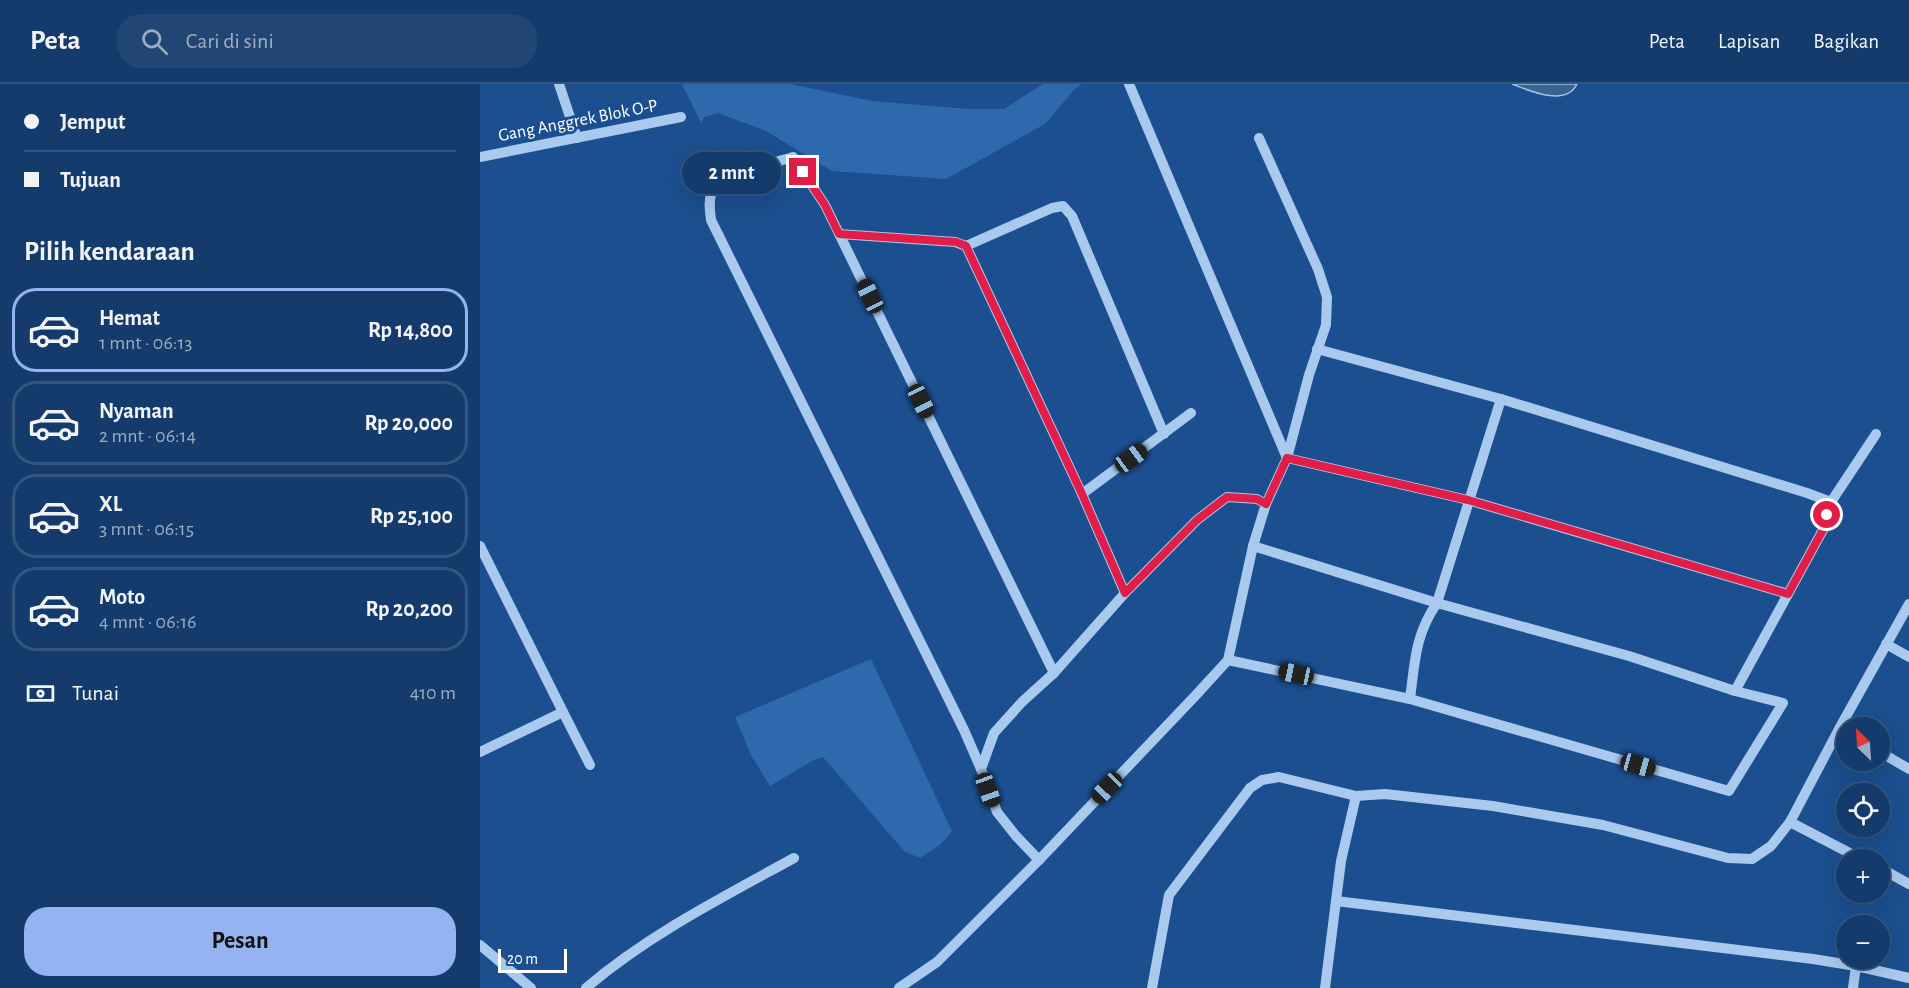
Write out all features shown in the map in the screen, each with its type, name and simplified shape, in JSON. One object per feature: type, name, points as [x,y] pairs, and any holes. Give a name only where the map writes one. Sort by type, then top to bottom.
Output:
[{"type":"street","points":[[559,84],[577,138]]},
{"type":"street","points":[[1129,84],[1287,458]]},
{"type":"street","name":"Gang Anggrek Blok O-P","points":[[480,157],[681,117]]},
{"type":"street","points":[[899,988],[937,962],[1039,860],[1228,660],[1253,546],[1266,504],[1287,458],[1317,349],[1326,325],[1327,297],[1318,269],[1259,138]]},
{"type":"street","points":[[1039,860],[1016,837],[997,812],[964,730],[711,220],[709,205],[712,191],[730,176],[793,157],[825,205],[1054,673]]},
{"type":"street","points":[[966,246],[1052,207],[1063,206],[1072,216],[1164,434]]},
{"type":"street","points":[[839,234],[956,242],[966,246],[1082,494],[1125,593]]},
{"type":"street","points":[[1317,349],[1501,399],[1831,502]]},
{"type":"street","points":[[1410,699],[1417,647],[1425,621],[1437,603],[1501,399]]},
{"type":"street","points":[[1082,494],[1191,413]]},
{"type":"street","points":[[1735,691],[1824,528],[1831,502],[1876,434]]},
{"type":"street","points":[[1287,458],[1468,500],[1788,594]]},
{"type":"street","points":[[981,769],[994,733],[1022,702],[1054,673],[1125,593],[1197,520],[1227,497],[1257,499],[1266,504]]},
{"type":"street","points":[[480,546],[591,765]]},
{"type":"street","points":[[1228,660],[1410,699],[1729,791],[1783,703],[1735,691],[1629,656],[1437,603],[1253,546]]},
{"type":"street","points":[[1850,717],[1886,644],[1909,604]]},
{"type":"street","points":[[1886,644],[1909,657]]},
{"type":"street","points":[[480,752],[563,712]]},
{"type":"street","points":[[1152,988],[1169,895],[1250,788],[1262,780],[1279,777],[1356,796],[1386,795],[1493,806],[1603,825],[1728,858],[1752,859],[1771,846],[1790,822],[1836,743]]},
{"type":"street","points":[[1890,758],[1909,769]]},
{"type":"street","points":[[1325,988],[1341,861],[1356,796]]},
{"type":"street","points":[[1790,822],[1842,849]]},
{"type":"street","points":[[586,988],[616,962],[794,858]]},
{"type":"street","points":[[1890,874],[1909,884]]},
{"type":"street","points":[[1336,901],[1836,964]]},
{"type":"street","points":[[480,945],[531,988]]},
{"type":"street","points":[[1853,988],[1856,969]]},
{"type":"street","points":[[1869,969],[1909,978]]},
{"type":"shaded area","points":[[682,84],[790,84],[872,101],[969,109],[1004,109],[1043,84],[1082,84],[1045,124],[946,179],[832,171],[766,131],[718,113],[704,117],[701,123]]},
{"type":"shaded area","points":[[1512,84],[1577,84],[1565,95],[1556,96],[1538,93]]},
{"type":"shaded area","points":[[871,659],[952,831],[940,845],[920,858],[904,851],[823,757],[770,786],[751,755],[735,717]]},
{"type":"route","points":[[803,172],[825,205],[839,234],[956,242],[966,246],[1082,494],[1125,593],[1197,520],[1227,497],[1257,499],[1266,504],[1287,458],[1468,500],[1788,594],[1824,528],[1827,515]]}]
